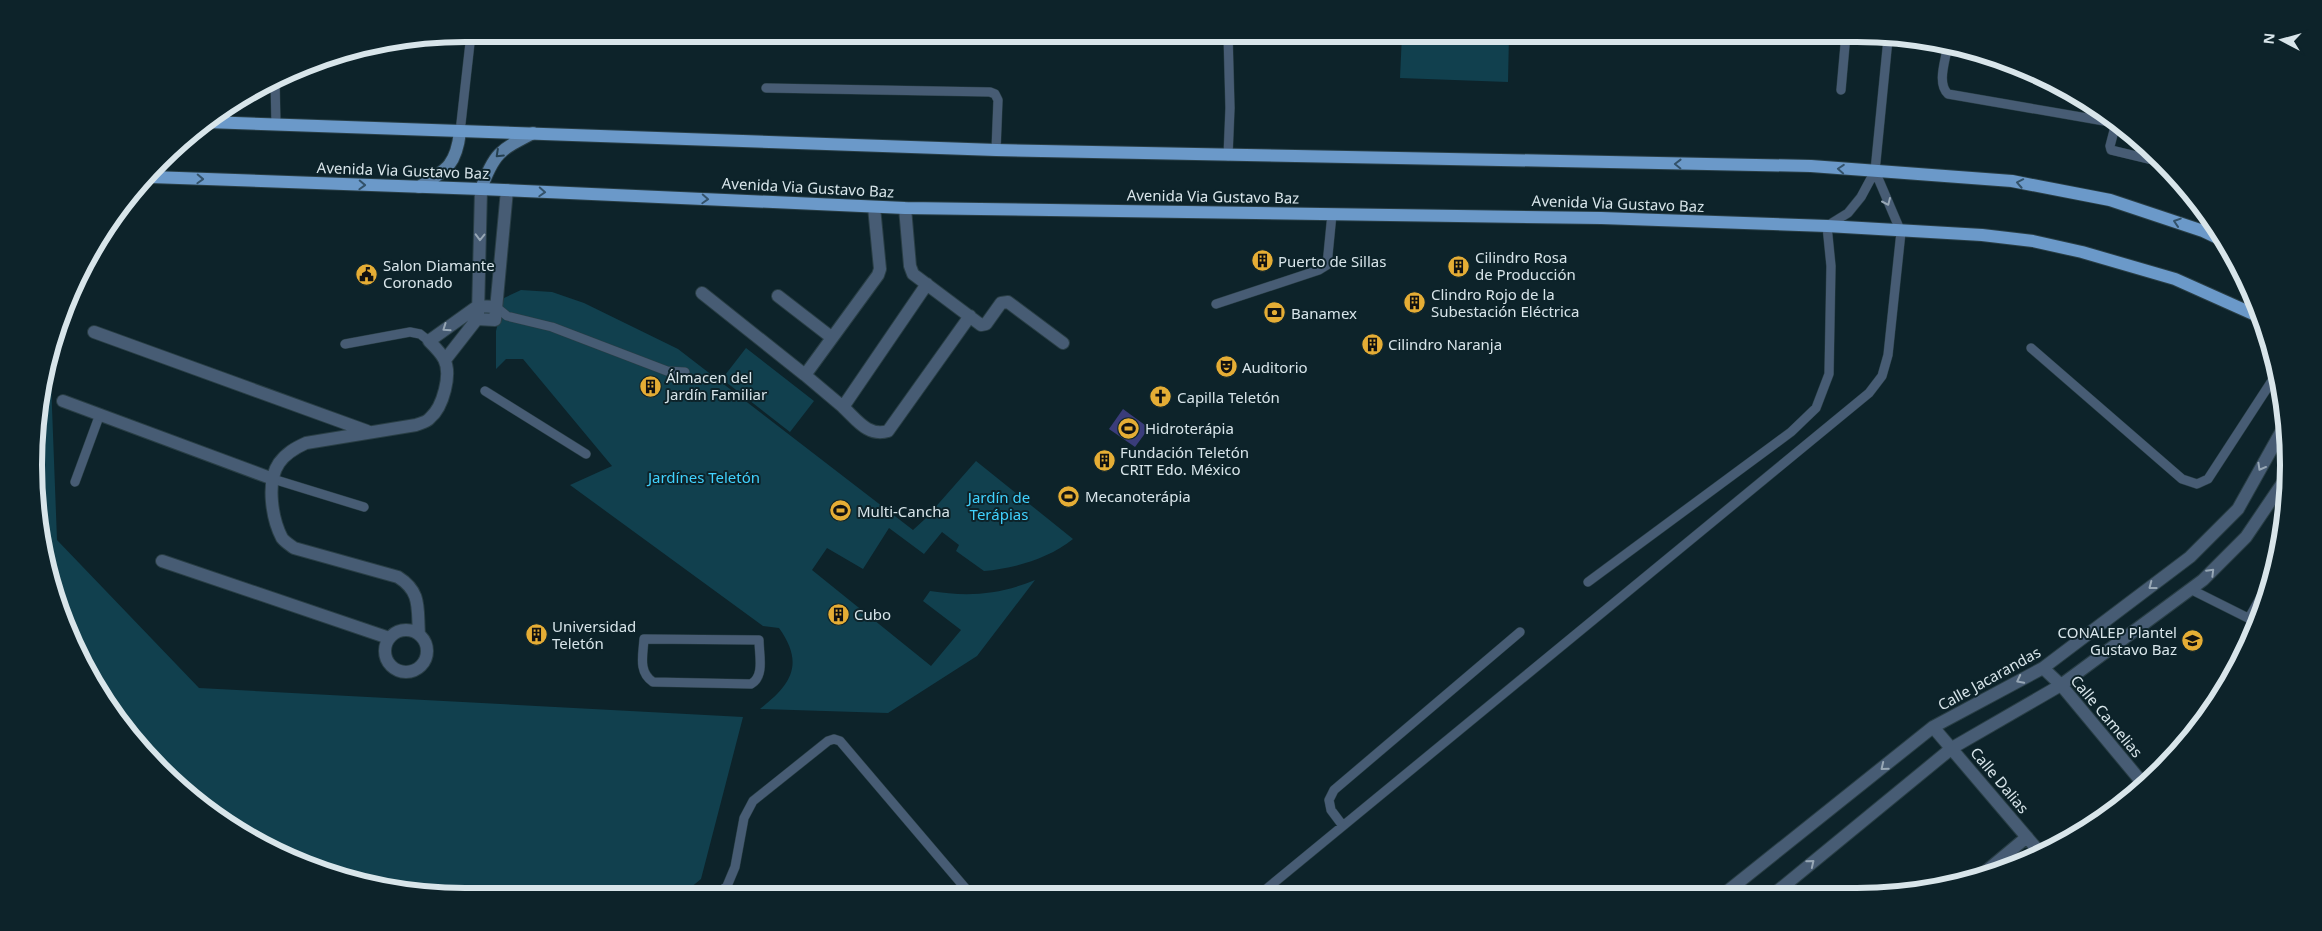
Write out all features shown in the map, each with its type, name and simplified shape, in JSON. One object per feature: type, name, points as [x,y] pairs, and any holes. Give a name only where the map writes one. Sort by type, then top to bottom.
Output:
[{"type":"main road","points":[[218,122],[996,150],[1801,166],[2012,181],[2110,200],[2211,235]]},
{"type":"main road","points":[[419,188],[440,174],[453,161],[458,149],[460,132]]},
{"type":"main road","points":[[481,189],[490,165],[499,153],[533,133]]},
{"type":"main road","name":"Avenida Via Gustavo Baz","points":[[156,177],[507,190],[905,208],[1601,218],[1827,226],[1901,232],[1982,235],[2033,240],[2082,252],[2175,279],[2250,313]]},
{"type":"street","points":[[445,360],[478,313],[481,189]]},
{"type":"street","points":[[419,634],[411,630],[403,630],[389,638],[385,654],[388,662],[400,672],[409,672],[423,664],[426,656],[427,648],[419,634],[417,594],[409,584],[398,577],[294,548],[283,540],[274,513],[273,479],[278,464],[290,451],[306,443],[416,425],[429,420],[438,410],[447,378],[445,360],[429,341],[478,313],[499,314],[507,190]]},
{"type":"street","points":[[805,375],[878,275],[880,269],[874,207]]},
{"type":"street","points":[[905,208],[910,269],[913,274],[983,325],[1001,303],[1008,302],[1063,343]]},
{"type":"street","points":[[843,407],[927,284]]},
{"type":"street","points":[[702,292],[805,375],[870,432],[879,434],[888,431],[970,316]]},
{"type":"street","points":[[778,296],[831,337]]},
{"type":"street","points":[[94,332],[370,432]]},
{"type":"street","points":[[63,401],[273,479]]},
{"type":"street","name":"Calle Jacarandas","points":[[1732,888],[1933,727],[2043,668],[2190,557],[2238,509],[2279,436]]},
{"type":"street","points":[[1781,888],[1952,748],[2061,685],[2203,580],[2246,537],[2279,488]]},
{"type":"street","points":[[162,561],[389,638]]},
{"type":"street","name":"Calle Camelias","points":[[2043,668],[2061,685],[2140,780]]},
{"type":"street","name":"Calle Dalias","points":[[1933,727],[2037,848]]},
{"type":"street","points":[[1992,866],[2027,837]]},
{"type":"lane","points":[[460,132],[470,42]]},
{"type":"lane","points":[[1228,42],[1230,108],[1228,156]]},
{"type":"lane","points":[[1840,90],[1845,42]]},
{"type":"lane","points":[[1588,582],[1791,432],[1816,408],[1829,374],[1831,266],[1827,226],[1848,213],[1861,197],[1875,171],[1888,43]]},
{"type":"lane","points":[[1946,52],[1942,82],[1943,90],[1948,94],[2101,120]]},
{"type":"lane","points":[[275,88],[276,125]]},
{"type":"lane","points":[[766,88],[990,92],[996,94],[998,100],[996,150]]},
{"type":"lane","points":[[2114,130],[2110,146],[2111,150],[2148,159]]},
{"type":"lane","points":[[1268,888],[1869,393],[1882,376],[1888,355],[1901,232],[1875,171]]},
{"type":"lane","points":[[1216,304],[1327,266],[1332,214]]},
{"type":"lane","points":[[499,314],[552,327],[667,371],[685,372]]},
{"type":"lane","points":[[345,344],[410,332],[420,334],[429,341]]},
{"type":"lane","points":[[2032,348],[2182,479],[2198,484],[2208,479],[2271,382]]},
{"type":"lane","points":[[485,391],[586,454]]},
{"type":"lane","points":[[75,482],[100,414]]},
{"type":"lane","points":[[273,479],[364,507]]},
{"type":"lane","points":[[2190,589],[2250,619]]},
{"type":"lane","points":[[1343,826],[1331,810],[1329,800],[1334,790],[1520,632]]},
{"type":"lane","points":[[644,639],[759,640],[760,674],[758,681],[751,684],[653,682],[646,678],[642,671],[644,639]]},
{"type":"lane","points":[[725,888],[736,867],[744,818],[753,800],[828,741],[834,739],[840,741],[965,888]]},
{"type":"green space","points":[[1402,42],[1509,42],[1508,82],[1400,78]]},
{"type":"green space","name":"Jardínes Teletón","points":[[521,290],[552,292],[584,303],[678,349],[913,530],[976,461],[1073,539],[1053,552],[1031,561],[1007,568],[984,571],[956,551],[959,545],[942,532],[924,554],[889,528],[863,569],[827,548],[812,570],[931,666],[961,630],[923,601],[930,591],[957,594],[996,592],[1035,580],[977,656],[888,713],[760,709],[780,691],[791,673],[793,663],[791,652],[779,628],[763,626],[570,485],[612,466],[523,359],[506,359],[496,369],[496,331],[504,298]]},
{"type":"green space","points":[[746,348],[814,401],[790,432],[722,379]]},
{"type":"green space","points":[[51,383],[57,540],[199,688],[743,717],[701,879],[690,888],[438,888],[410,885],[356,874],[304,856],[254,832],[208,801],[166,765],[147,744],[114,701],[86,653],[65,601],[51,548],[43,493],[43,438]]},
{"type":"shaded area","name":"Hidroterápia","points":[[1123,409],[1149,428],[1135,447],[1109,429]]},
{"type":"place","name":"Puerto de Sillas","points":[[1262,261]]},
{"type":"place","name":"Cilindro Rosa de Producción","points":[[1459,266]]},
{"type":"place","name":"Salon Diamante Coronado","points":[[367,274]]},
{"type":"place","name":"Clindro Rojo de la Subestación Eléctrica","points":[[1415,303]]},
{"type":"place","name":"Banamex","points":[[1275,313]]},
{"type":"place","name":"Cilindro Naranja","points":[[1372,344]]},
{"type":"place","name":"Auditorio","points":[[1226,367]]},
{"type":"place","name":"Álmacen del Jardín Familiar","points":[[650,386]]},
{"type":"place","name":"Capilla Teletón","points":[[1161,397]]},
{"type":"place","name":"Hidroterápia","points":[[1129,428]]},
{"type":"place","name":"Fundación Teletón CRIT Edo. México","points":[[1104,461]]},
{"type":"place","name":"Mecanoterápia","points":[[1069,496]]},
{"type":"place","name":"Multi-Cancha","points":[[841,511]]},
{"type":"place","name":"Cubo","points":[[838,614]]},
{"type":"place","name":"Universidad Teletón","points":[[536,635]]},
{"type":"place","name":"CONALEP Plantel Gustavo Baz","points":[[2193,641]]},
{"type":"park label","name":"Jardín de Terápias","points":[[999,506]]}]
